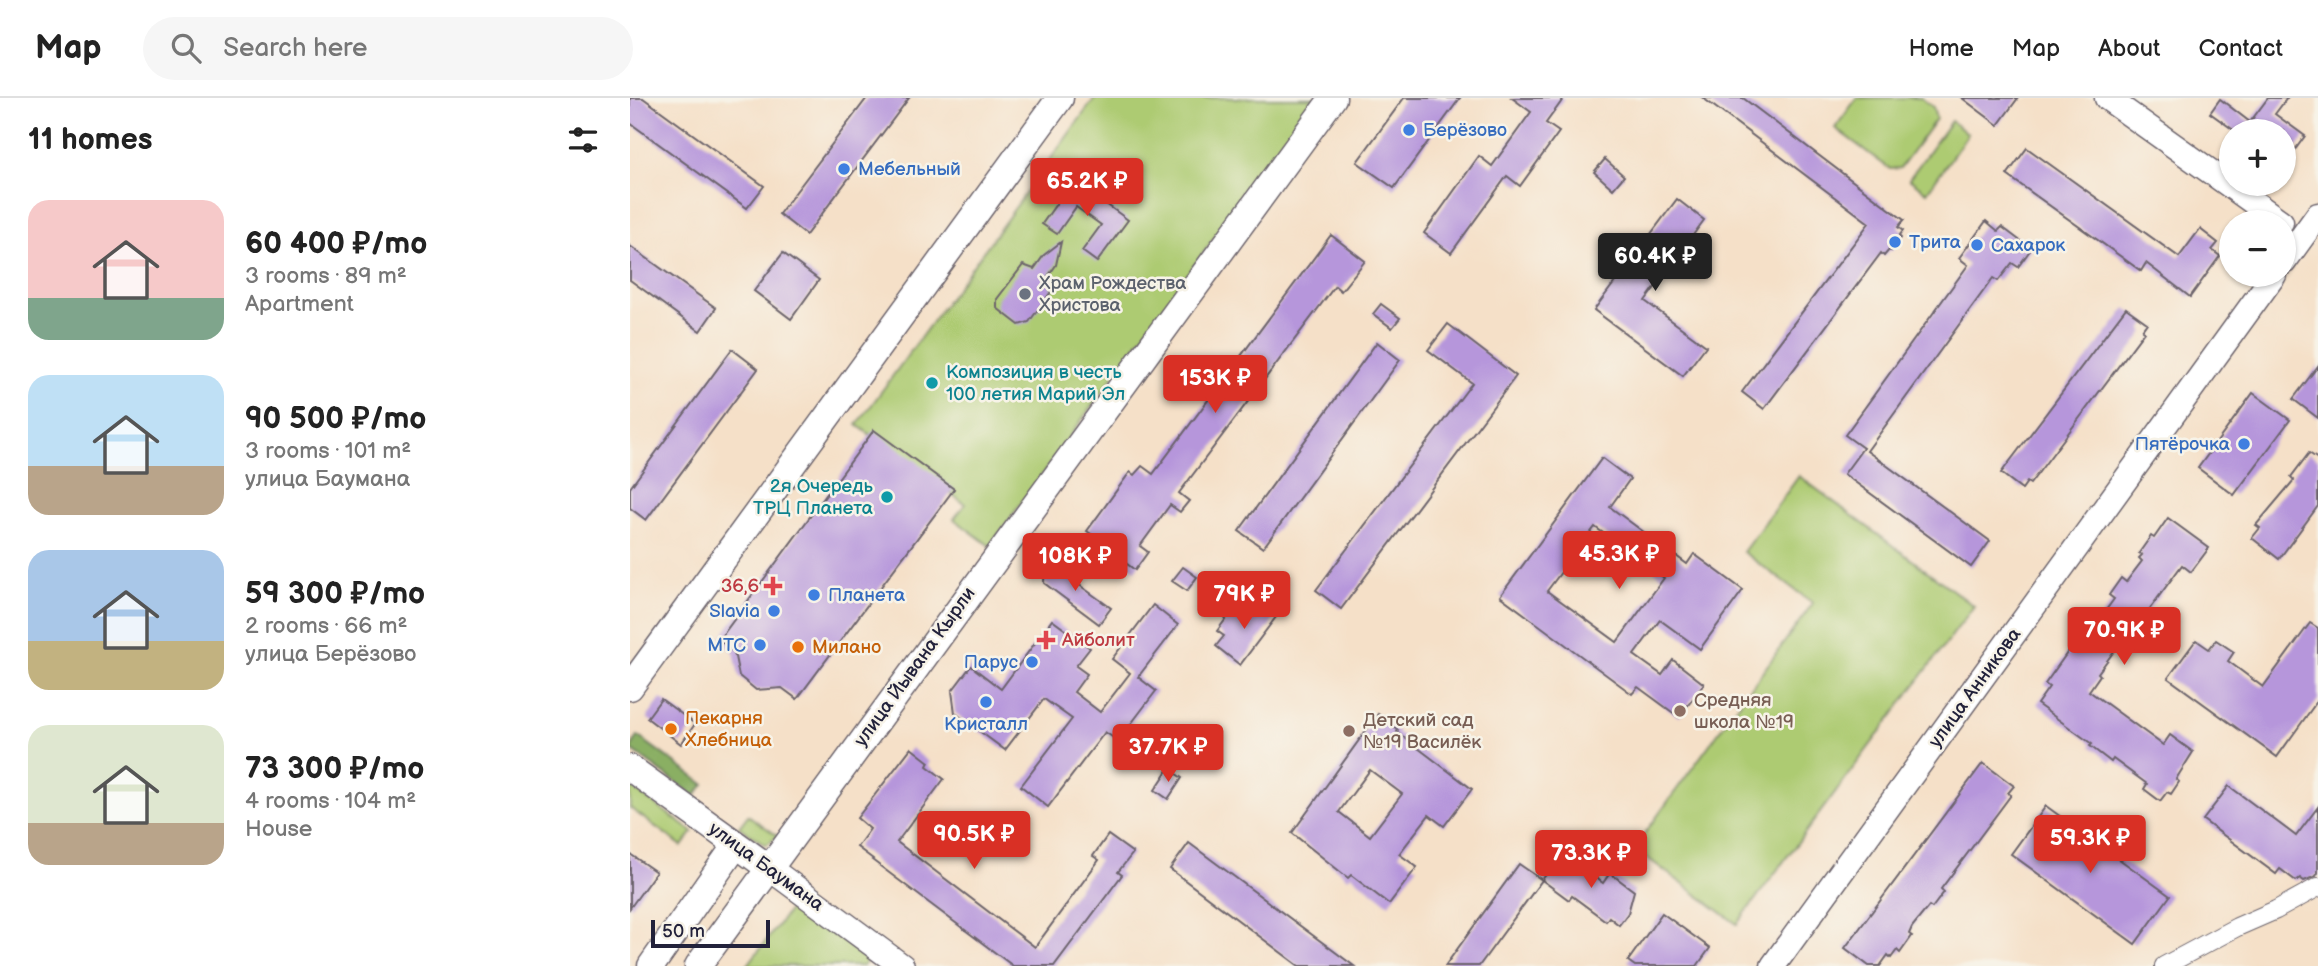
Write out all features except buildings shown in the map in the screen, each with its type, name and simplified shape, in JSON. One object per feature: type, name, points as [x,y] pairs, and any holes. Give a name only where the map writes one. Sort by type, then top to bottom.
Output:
[{"type":"main road","points":[[630,687],[1060,98]]},
{"type":"main road","name":"улица Йывана Кырли","points":[[698,966],[1333,98]]},
{"type":"main road","name":"улица Баумана","points":[[630,768],[769,868]]},
{"type":"main road","points":[[650,966],[736,845]]},
{"type":"street","points":[[2107,98],[2264,210]]},
{"type":"street","points":[[2296,233],[2318,215]]},
{"type":"street","name":"улица Анникова","points":[[1773,966],[2265,287]]},
{"type":"street","name":"улица Баумана","points":[[769,868],[902,966]]},
{"type":"street","points":[[2164,966],[2318,887]]},
{"type":"green space","points":[[1095,98],[1316,98],[990,546],[954,519],[965,504],[857,425]]},
{"type":"green space","points":[[1857,98],[1921,98],[1933,107],[1936,119],[1900,168],[1890,169],[1835,128]]},
{"type":"green space","points":[[1951,121],[1968,134],[1927,192],[1909,179]]},
{"type":"green space","points":[[1799,476],[1974,606],[1737,924],[1634,848],[1813,603],[1743,552]]},
{"type":"green space","points":[[638,736],[704,784],[695,796],[630,749]]},
{"type":"green space","points":[[630,786],[693,832],[682,846],[630,808]]},
{"type":"green space","points":[[748,815],[778,836],[766,845],[739,827]]},
{"type":"green space","points":[[794,904],[868,959],[863,966],[747,966]]},
{"type":"place","name":"Берёзово","points":[[1409,130]]},
{"type":"place","name":"Мебельный","points":[[844,169]]},
{"type":"place","name":"Трита","points":[[1895,242]]},
{"type":"place","name":"Сахарок","points":[[1977,245]]},
{"type":"place","name":"Храм Рождества Христова","points":[[1025,294]]},
{"type":"place","name":"Композиция в честь 100 летия Марий Эл","points":[[932,383]]},
{"type":"place","name":"Пятёрочка","points":[[2244,444]]},
{"type":"place","name":"2я Очередь ТРЦ Планета","points":[[887,497]]},
{"type":"place","name":"36,6","points":[[773,586]]},
{"type":"place","name":"Планета","points":[[814,595]]},
{"type":"place","name":"Slavia","points":[[774,611]]},
{"type":"place","name":"Айболит","points":[[1046,640]]},
{"type":"place","name":"МТС","points":[[760,645]]},
{"type":"place","name":"Милано","points":[[798,647]]},
{"type":"place","name":"Парус","points":[[1032,662]]},
{"type":"place","name":"Кристалл","points":[[986,702]]},
{"type":"place","name":"Средняя школа №19","points":[[1680,711]]},
{"type":"place","name":"Пекарня Хлебница","points":[[671,729]]},
{"type":"place","name":"Детский сад №19 Василёк","points":[[1349,731]]}]
